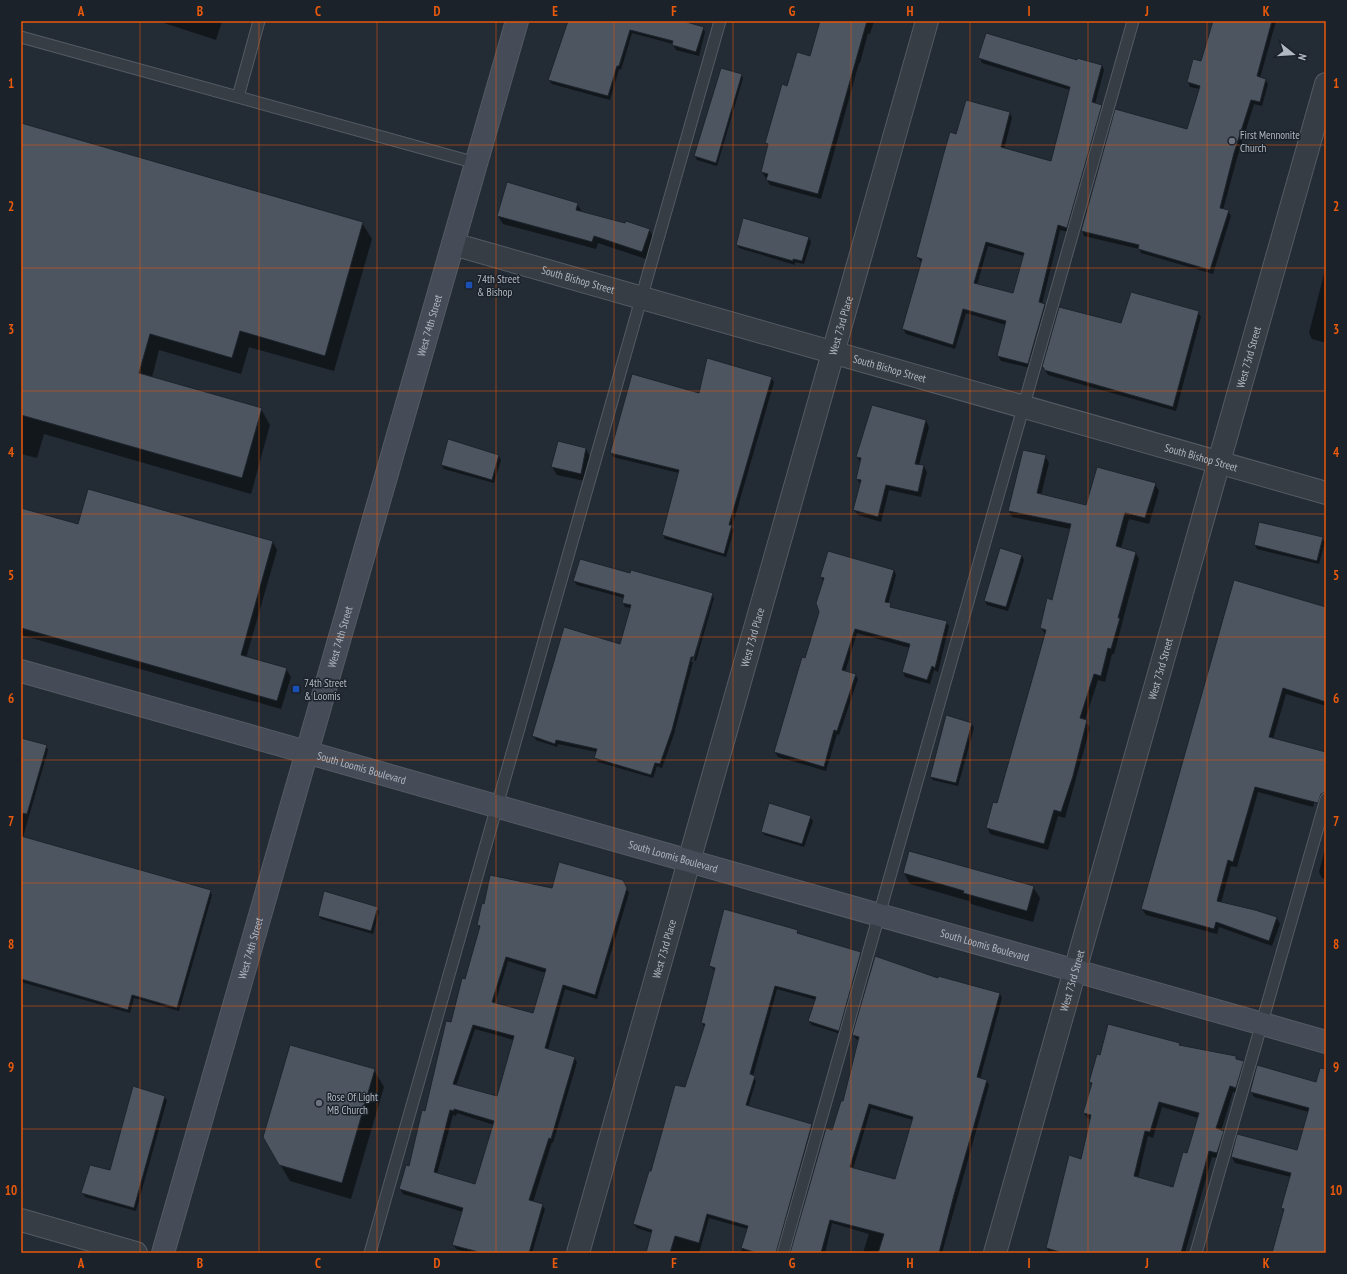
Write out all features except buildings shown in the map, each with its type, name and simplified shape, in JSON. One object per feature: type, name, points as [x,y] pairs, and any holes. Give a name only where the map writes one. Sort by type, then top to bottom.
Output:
[{"type":"street","name":"West 74th Street","points":[[163,1253],[517,21]]},
{"type":"street","name":"West 73rd Place","points":[[578,1253],[927,21]]},
{"type":"street","name":"West 73rd Street","points":[[995,1253],[1326,84]]},
{"type":"street","name":"South Bishop Street","points":[[453,244],[1326,493]]},
{"type":"street","name":"South Loomis Boulevard","points":[[21,671],[1326,1042]]},
{"type":"street","points":[[21,1220],[136,1253]]},
{"type":"lane","points":[[238,97],[259,21]]},
{"type":"lane","points":[[370,1253],[640,298],[720,21]]},
{"type":"lane","points":[[783,1253],[1022,406],[1133,21]]},
{"type":"lane","points":[[21,37],[476,163]]},
{"type":"lane","points":[[1196,1253],[1326,799]]},
{"type":"place","name":"First Mennonite Church","points":[[1232,141]]},
{"type":"place","name":"74th Street & Bishop","points":[[469,285]]},
{"type":"place","name":"74th Street & Loomis","points":[[296,689]]},
{"type":"place","name":"Rose Of Light MB Church","points":[[319,1103]]}]
